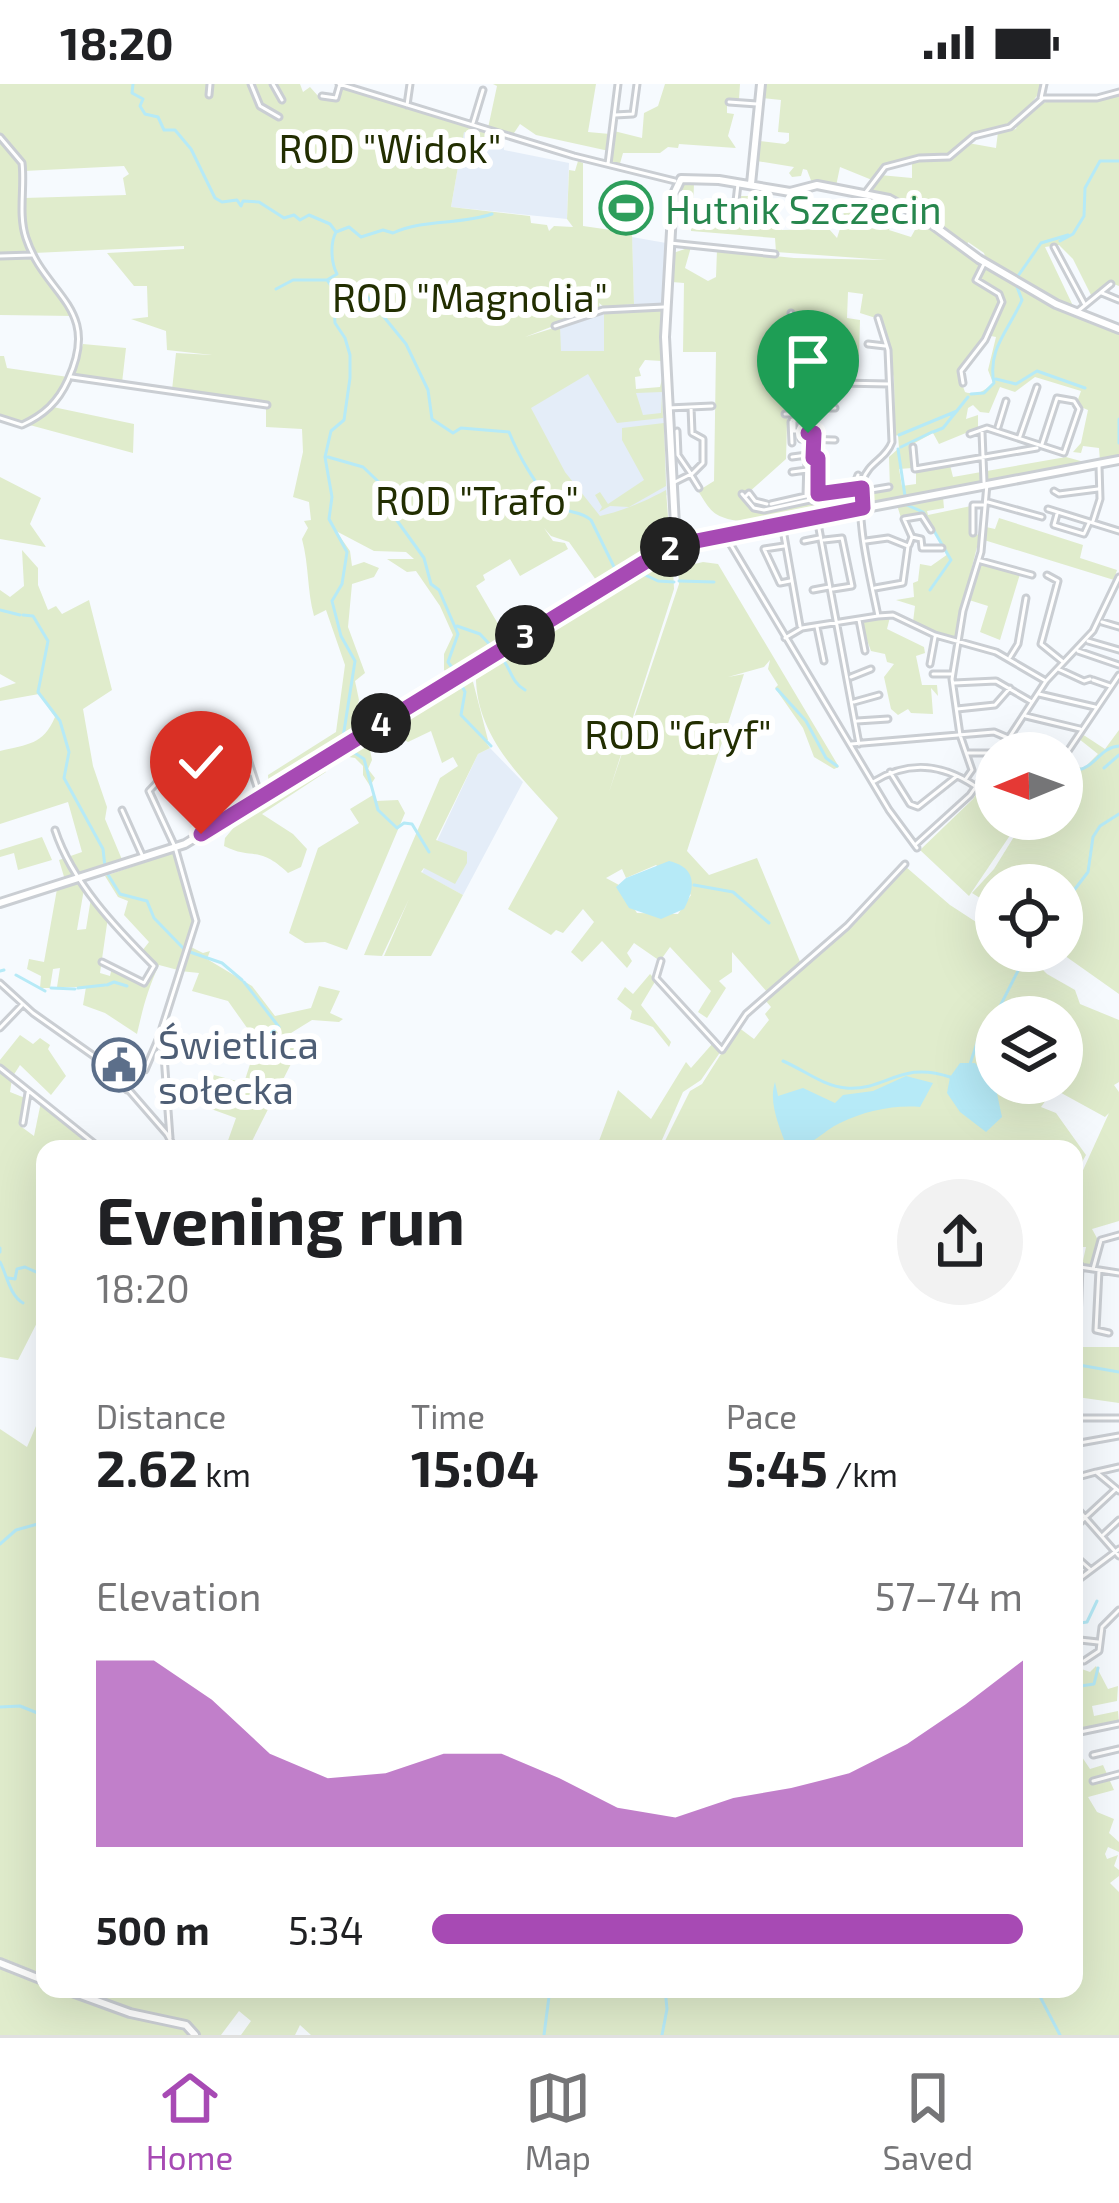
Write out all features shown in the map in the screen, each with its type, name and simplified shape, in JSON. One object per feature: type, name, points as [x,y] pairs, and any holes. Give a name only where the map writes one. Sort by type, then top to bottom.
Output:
[{"type":"street","points":[[209,95],[210,84]]},
{"type":"street","points":[[251,84],[260,106],[279,117]]},
{"type":"street","points":[[273,84],[282,100]]},
{"type":"street","points":[[322,96],[336,98],[339,84],[608,166],[676,182],[688,178],[738,182],[789,192],[817,184],[891,200],[915,212],[985,266],[1119,329]]},
{"type":"street","points":[[368,84],[368,92]]},
{"type":"street","points":[[407,104],[410,84]]},
{"type":"street","points":[[608,166],[618,84]]},
{"type":"street","points":[[613,115],[633,114],[637,84]]},
{"type":"street","points":[[751,184],[761,84]]},
{"type":"street","points":[[866,194],[885,167],[919,158],[949,158],[974,136],[1010,127],[1040,99],[1044,84]]},
{"type":"street","points":[[472,125],[482,90]]},
{"type":"street","points":[[1040,99],[1097,98],[1119,92]]},
{"type":"street","points":[[729,102],[759,104]]},
{"type":"street","points":[[746,114],[747,103]]},
{"type":"street","points":[[0,137],[22,163],[22,216],[32,255],[78,319],[79,346],[70,377],[54,403],[22,425],[0,418]]},
{"type":"street","points":[[676,182],[666,306],[676,544]]},
{"type":"street","points":[[736,202],[738,182]]},
{"type":"street","points":[[668,242],[776,254]]},
{"type":"street","points":[[1054,247],[1085,305]]},
{"type":"street","points":[[0,256],[32,255]]},
{"type":"street","points":[[963,383],[961,370],[983,344],[1001,304],[999,294],[975,277],[985,266]]},
{"type":"street","points":[[1078,313],[1111,284]]},
{"type":"street","points":[[1100,292],[1119,300]]},
{"type":"street","points":[[555,326],[603,310],[666,306]]},
{"type":"street","points":[[791,314],[798,418],[791,442],[835,440]]},
{"type":"street","points":[[878,317],[887,346],[891,446],[868,471],[863,490],[864,542],[878,616]]},
{"type":"street","points":[[868,344],[887,346]]},
{"type":"street","points":[[70,377],[267,404]]},
{"type":"street","points":[[796,385],[890,384]]},
{"type":"street","points":[[796,385],[833,387]]},
{"type":"street","points":[[1019,438],[1037,387]]},
{"type":"street","points":[[970,434],[997,430],[1040,446],[1064,453],[1079,409],[1074,401],[1057,398],[1040,446]]},
{"type":"street","points":[[997,430],[1006,400]]},
{"type":"street","points":[[667,408],[712,406]]},
{"type":"street","points":[[670,484],[703,462],[702,438],[692,433],[691,407]]},
{"type":"street","points":[[798,418],[835,408]]},
{"type":"street","points":[[798,418],[811,433],[818,493],[824,496]]},
{"type":"street","points":[[798,418],[819,428],[813,442]]},
{"type":"street","points":[[798,418],[794,430],[801,430],[801,439],[813,442]]},
{"type":"street","points":[[965,780],[971,770],[960,735],[952,674],[979,560],[986,503],[982,430]]},
{"type":"street","points":[[677,431],[678,454],[699,488]]},
{"type":"street","points":[[914,447],[914,472],[1040,446]]},
{"type":"street","points":[[792,457],[813,457]]},
{"type":"street","points":[[800,501],[807,495],[813,457]]},
{"type":"street","points":[[0,903],[176,848],[676,544],[1119,460]]},
{"type":"street","points":[[1058,512],[1054,525],[1084,534],[1099,489],[1098,464]]},
{"type":"street","points":[[792,472],[809,467]]},
{"type":"street","points":[[809,467],[813,501]]},
{"type":"street","points":[[848,490],[858,475]]},
{"type":"street","points":[[744,496],[759,509],[848,490],[889,487]]},
{"type":"street","points":[[1054,491],[1099,489]]},
{"type":"street","points":[[974,533],[973,506],[986,503],[1042,517]]},
{"type":"street","points":[[1048,509],[1118,529]]},
{"type":"street","points":[[817,516],[859,744]]},
{"type":"street","points":[[903,583],[912,537],[904,519],[922,516],[931,530]]},
{"type":"street","points":[[781,523],[801,628]]},
{"type":"street","points":[[724,533],[872,782],[916,846],[975,788]]},
{"type":"street","points":[[912,537],[922,540],[922,548],[942,548]]},
{"type":"street","points":[[804,542],[842,538],[852,586]]},
{"type":"street","points":[[864,542],[888,538],[908,546]]},
{"type":"street","points":[[786,545],[762,546],[780,583],[792,580]]},
{"type":"street","points":[[812,553],[824,552]]},
{"type":"street","points":[[979,560],[1032,575]]},
{"type":"street","points":[[789,563],[800,561]]},
{"type":"street","points":[[814,568],[826,566]]},
{"type":"street","points":[[1047,575],[1058,580],[1041,644],[1064,662]]},
{"type":"street","points":[[1013,732],[1046,681],[1100,621],[1119,577]]},
{"type":"street","points":[[873,588],[910,582]]},
{"type":"street","points":[[813,590],[860,585]]},
{"type":"street","points":[[1009,659],[1018,644],[1026,598]]},
{"type":"street","points":[[785,638],[801,628],[893,615],[935,635],[1009,659],[1046,681]]},
{"type":"street","points":[[859,619],[865,651]]},
{"type":"street","points":[[1100,621],[1119,627]]},
{"type":"street","points":[[817,625],[824,661]]},
{"type":"street","points":[[930,664],[935,635]]},
{"type":"street","points":[[1086,640],[1119,650]]},
{"type":"street","points":[[1077,650],[1119,664]]},
{"type":"street","points":[[1057,668],[1110,686]]},
{"type":"street","points":[[848,678],[871,669]]},
{"type":"street","points":[[933,674],[952,674]]},
{"type":"street","points":[[1080,732],[1119,675]]},
{"type":"street","points":[[952,683],[992,680],[1032,702]]},
{"type":"street","points":[[956,710],[995,705],[1010,688]]},
{"type":"street","points":[[1037,694],[1095,707]]},
{"type":"street","points":[[852,702],[879,695]]},
{"type":"street","points":[[1024,716],[1080,729]]},
{"type":"street","points":[[856,722],[888,719]]},
{"type":"street","points":[[850,745],[975,734]]},
{"type":"street","points":[[170,1138],[162,1028],[196,921],[176,848],[149,791],[189,749],[204,785]]},
{"type":"street","points":[[246,753],[261,797]]},
{"type":"street","points":[[966,753],[975,753]]},
{"type":"street","points":[[872,782],[890,772],[943,767],[975,786]]},
{"type":"street","points":[[197,790],[225,775],[252,772]]},
{"type":"street","points":[[890,772],[910,804],[918,808],[958,775]]},
{"type":"street","points":[[122,811],[143,859]]},
{"type":"street","points":[[55,830],[64,857],[154,966],[144,983],[102,962]]},
{"type":"street","points":[[662,961],[656,978],[722,1050],[745,1015],[855,918],[905,864]]},
{"type":"street","points":[[0,983],[108,1066],[170,1138]]},
{"type":"street","points":[[0,1028],[22,1004]]},
{"type":"street","points":[[128,1092],[128,1080],[146,1069],[161,1042]]},
{"type":"street","points":[[108,1066],[139,1071]]},
{"type":"street","points":[[0,1068],[90,1140]]},
{"type":"street","points":[[22,1123],[28,1091]]},
{"type":"street","points":[[1109,1334],[1099,1334],[1096,1328],[1096,1269],[1100,1240],[1119,1235]]},
{"type":"street","points":[[1083,1268],[1119,1274]]},
{"type":"street","points":[[1083,1420],[1119,1418]]},
{"type":"street","points":[[1083,1440],[1119,1436]]},
{"type":"street","points":[[1083,1476],[1119,1467]]},
{"type":"street","points":[[1083,1520],[1118,1490],[1096,1472]]},
{"type":"street","points":[[1083,1514],[1118,1552],[1083,1577]]},
{"type":"street","points":[[1102,1536],[1119,1520]]},
{"type":"street","points":[[1083,1563],[1093,1571]]},
{"type":"street","points":[[1084,1660],[1099,1651],[1103,1626],[1119,1610]]},
{"type":"street","points":[[1083,1640],[1100,1642]]},
{"type":"street","points":[[1083,1731],[1119,1724]]},
{"type":"street","points":[[1093,1755],[1119,1749]]},
{"type":"street","points":[[1095,1779],[1119,1774]]},
{"type":"street","points":[[0,1963],[36,1977]]},
{"type":"street","points":[[90,1998],[186,2025],[195,2035]]},
{"type":"shaded area","points":[[464,131],[503,143],[504,150],[569,163],[567,219],[451,207]]},
{"type":"shaded area","points":[[632,237],[666,243],[663,304],[634,306]]},
{"type":"shaded area","points":[[604,314],[604,351],[560,351],[560,328]]},
{"type":"shaded area","points":[[590,369],[634,390],[662,389],[667,495],[604,526],[519,409]]},
{"type":"shaded area","points":[[490,748],[523,782],[463,895],[422,873],[478,754]]},
{"type":"green space","points":[[0,84],[300,84],[303,92],[310,87],[319,97],[337,99],[340,86],[502,136],[501,143],[464,132],[451,207],[530,216],[531,223],[547,225],[549,231],[554,226],[573,227],[567,219],[569,170],[575,171],[578,161],[583,163],[583,226],[632,233],[634,304],[604,307],[599,303],[600,308],[525,337],[560,326],[561,351],[604,351],[604,314],[663,309],[662,361],[645,360],[639,369],[641,376],[635,377],[636,389],[660,387],[662,379],[662,392],[636,393],[643,415],[661,413],[662,394],[663,418],[617,423],[588,374],[531,408],[565,472],[600,516],[666,490],[666,536],[596,580],[569,542],[544,528],[553,541],[565,543],[568,549],[520,576],[510,559],[483,575],[485,580],[476,586],[505,636],[500,639],[507,642],[452,677],[444,670],[444,654],[453,635],[440,606],[416,571],[407,572],[387,559],[414,559],[406,552],[374,551],[336,531],[350,551],[352,566],[364,562],[379,568],[374,577],[352,584],[348,627],[365,673],[355,681],[359,700],[348,741],[269,789],[268,775],[336,732],[345,665],[326,610],[314,616],[312,606],[302,539],[308,528],[304,521],[311,520],[309,502],[293,497],[303,452],[302,429],[266,427],[266,404],[172,390],[176,353],[212,355],[167,350],[166,331],[131,319],[148,317],[147,286],[134,286],[107,253],[184,246],[34,253],[25,228],[24,198],[126,195],[123,178],[129,174],[124,166],[24,171],[21,158],[0,136]]},
{"type":"green space","points":[[493,84],[596,84],[588,132],[610,134],[609,151],[536,135],[520,124],[512,136],[488,128],[497,86]]},
{"type":"green space","points":[[665,84],[740,84],[739,99],[727,99],[727,113],[734,114],[728,136],[736,148],[679,144],[660,153],[623,153],[619,167],[611,165],[614,131],[642,138],[644,113],[658,106]]},
{"type":"green space","points":[[763,84],[1043,84],[1016,119],[973,136],[958,153],[968,143],[996,148],[998,132],[1016,129],[1023,116],[1045,102],[1119,94],[1119,286],[1111,283],[1092,297],[1073,259],[1059,245],[1045,247],[1075,310],[986,260],[968,242],[982,258],[918,212],[870,192],[880,175],[912,178],[912,161],[923,158],[886,164],[872,180],[840,167],[836,186],[812,183],[807,170],[792,177],[789,173],[794,167],[757,161],[759,141],[789,141],[789,133],[778,132],[781,100],[762,98]]},
{"type":"green space","points":[[0,139],[20,163],[20,217],[29,252],[0,254]]},
{"type":"green space","points":[[694,183],[693,210],[725,202],[724,216],[729,217],[739,196],[748,196],[748,218],[778,219],[782,230],[829,229],[837,238],[842,206],[894,219],[889,230],[911,237],[921,219],[1016,283],[1119,333],[1119,457],[1100,461],[1099,448],[1083,446],[1081,453],[1073,452],[1081,443],[1088,410],[1076,405],[1081,391],[1035,377],[1015,392],[1000,387],[989,413],[973,405],[968,408],[966,419],[978,415],[978,428],[939,444],[933,433],[911,445],[912,468],[899,469],[902,486],[916,484],[916,472],[950,465],[953,477],[1066,457],[1088,463],[866,504],[865,493],[890,489],[889,457],[899,448],[894,379],[882,320],[860,313],[863,294],[848,292],[847,318],[860,320],[859,356],[789,352],[786,459],[740,495],[758,513],[859,493],[859,506],[765,521],[746,522],[716,514],[698,491],[714,481],[716,352],[683,352],[684,283],[672,282],[673,253],[691,247],[685,268],[708,281],[716,277],[717,250],[887,260],[776,252],[775,238],[691,231],[692,212],[676,210],[676,200],[687,200],[688,191],[676,189]],"holes":[[[986,335],[996,337],[988,370],[993,383],[980,392],[965,392],[958,373]]]},
{"type":"green space","points":[[0,258],[33,258],[75,316],[0,315]]},
{"type":"green space","points":[[83,344],[126,348],[122,383],[72,376]]},
{"type":"green space","points":[[0,356],[7,368],[68,377],[46,410],[22,423],[0,416]]},
{"type":"green space","points":[[53,407],[134,424],[133,453],[26,424]]},
{"type":"green space","points":[[664,423],[666,486],[629,507],[610,506],[599,512],[602,507],[595,495],[600,492],[608,504],[644,480],[622,440],[622,428]]},
{"type":"green space","points":[[0,477],[41,498],[30,524],[46,547],[0,539]]},
{"type":"green space","points":[[943,497],[944,508],[927,511],[928,515],[971,506],[970,533],[980,535],[954,639],[913,622],[915,606],[896,600],[914,597],[920,564],[931,566],[948,554],[923,513],[901,518],[897,505]]},
{"type":"green space","points":[[999,518],[1083,545],[1080,558],[1117,570],[1114,580],[984,540],[986,527],[995,529]]},
{"type":"green space","points":[[22,550],[38,568],[38,585],[48,610],[56,606],[62,614],[89,600],[112,690],[83,709],[93,766],[107,807],[105,819],[123,862],[65,880],[59,860],[82,852],[68,802],[0,824],[0,751],[40,738],[55,717],[39,694],[0,701],[0,688],[16,683],[0,674],[0,590],[10,597],[24,586]]},
{"type":"green space","name":"ROD \"Gryf\"","points":[[672,550],[674,589],[609,792],[679,584],[678,568],[718,564],[839,767],[834,769],[814,757],[803,728],[775,688],[770,660],[764,667],[728,677],[744,674],[687,851],[709,875],[757,858],[801,964],[790,978],[906,867],[975,921],[975,972],[1045,972],[1075,990],[1077,996],[975,996],[975,1104],[1043,1104],[1041,1107],[1056,1113],[1075,1140],[666,1140],[690,1091],[702,1084],[738,1027],[754,1039],[769,1020],[765,1014],[771,1007],[765,1000],[786,981],[768,993],[732,952],[732,972],[719,981],[726,988],[707,1018],[698,1012],[711,991],[670,947],[660,961],[634,943],[627,953],[632,961],[627,968],[602,941],[582,962],[571,952],[594,922],[583,909],[563,933],[556,930],[551,935],[508,909],[558,818],[501,751],[482,713],[476,669]],"holes":[[[656,865],[691,895],[678,914],[637,913],[619,885],[606,878],[622,869],[626,878]]]},
{"type":"green space","points":[[981,563],[1020,574],[1000,640],[980,632],[988,606],[969,600]]},
{"type":"green space","points":[[890,617],[887,629],[924,647],[925,653],[916,656],[922,685],[937,685],[938,696],[931,688],[933,714],[908,709],[898,715],[891,709],[884,677],[894,664],[887,662],[885,654],[871,651],[861,624],[862,620]]},
{"type":"green space","points":[[471,674],[490,748],[478,754],[436,840],[467,852],[467,863],[455,884],[424,868],[421,872],[463,895],[431,956],[384,956],[409,899],[382,956],[364,955],[440,778],[458,766],[453,757],[442,763],[431,731],[408,742],[396,735],[370,750],[368,769],[375,778],[370,786],[355,758],[337,755]]},
{"type":"green space","points":[[1119,730],[1119,994],[1083,969],[1083,864],[997,864],[1012,840],[1083,840],[1083,769],[1098,754],[1083,742],[1083,735],[1105,749]]},
{"type":"green space","points":[[323,763],[326,772],[262,814],[307,849],[301,867],[288,873],[270,859],[224,846],[235,826],[229,820]]},
{"type":"green space","points":[[373,795],[376,801],[398,800],[405,813],[347,950],[325,942],[305,943],[289,933],[318,848],[359,823],[350,809]]},
{"type":"green space","points":[[975,796],[975,840],[1007,840],[991,864],[975,864],[975,887],[969,896],[920,850]]},
{"type":"green space","points":[[42,837],[52,860],[18,870],[14,853],[0,857],[0,850]]},
{"type":"green space","points":[[175,852],[194,923],[178,970],[159,965],[137,1034],[83,1005],[86,987],[57,987],[60,968],[53,969],[50,988],[40,988],[41,976],[27,969],[29,959],[44,962],[57,889],[80,881],[84,889],[77,930],[86,929],[91,898],[108,917],[100,973],[110,976],[112,967],[145,985],[156,966],[142,951],[149,942],[124,915],[128,901],[118,897],[105,876]]},
{"type":"green space","points":[[189,946],[210,951],[207,959],[252,986],[275,1016],[311,1008],[319,986],[340,991],[330,1013],[343,1019],[312,1020],[291,1033],[289,1041],[298,1050],[253,1140],[228,1140],[236,1118],[200,1105],[214,1075],[244,1083],[257,1042],[228,1001],[192,991],[199,973],[180,971]]},
{"type":"green space","points":[[650,974],[656,980],[641,1005],[671,1042],[669,1047],[653,1027],[630,1019],[632,1011],[617,999],[625,987],[633,994]]},
{"type":"green space","points":[[1083,1005],[1119,1020],[1119,1082],[1114,1085],[1119,1092],[1119,1221],[1092,1229],[1098,1240],[1092,1265],[1083,1265],[1083,1170],[1109,1113],[1105,1117],[1081,1104]]},
{"type":"green space","points":[[20,1035],[33,1044],[40,1038],[50,1045],[48,1049],[66,1076],[51,1095],[20,1065],[13,1076],[0,1066]]},
{"type":"green space","points":[[713,1043],[721,1051],[701,1080],[683,1092],[662,1140],[599,1140],[618,1090],[651,1119],[686,1062],[691,1068]]},
{"type":"green space","points":[[0,1069],[12,1079],[10,1092],[25,1098],[19,1125],[34,1136],[41,1102],[84,1134],[83,1140],[36,1140],[36,1325],[18,1360],[0,1357]]},
{"type":"green space","points":[[1083,1347],[1119,1347],[1119,1403],[1083,1398]]},
{"type":"green space","points":[[36,1426],[36,1976],[0,1960],[0,1429],[27,1447]]},
{"type":"green space","points":[[1096,1666],[1108,1689],[1118,1686],[1117,1701],[1092,1706],[1094,1716],[1118,1711],[1119,1723],[1083,1731],[1083,1670],[1090,1672]]},
{"type":"green space","points":[[1083,1758],[1090,1769],[1103,1765],[1114,1790],[1088,1797],[1097,1812],[1114,1819],[1109,1833],[1119,1842],[1119,1852],[1108,1847],[1105,1854],[1107,1859],[1118,1855],[1114,1866],[1119,1876],[1110,1883],[1119,1892],[1119,2035],[311,2035],[300,2025],[295,2035],[241,2035],[251,2021],[239,2011],[221,2035],[197,2035],[187,2023],[95,1998],[1083,1998]]},
{"type":"green space","points":[[0,1965],[36,1981],[36,1998],[76,1998],[193,2035],[0,2035]]},
{"type":"water","points":[[669,861],[685,868],[692,880],[684,909],[661,919],[629,908],[616,887],[626,878]]},
{"type":"water","points":[[960,1063],[975,1063],[975,1104],[999,1104],[1002,1117],[986,1132],[960,1112],[947,1093],[950,1077]]},
{"type":"water","points":[[906,1076],[933,1083],[920,1107],[859,1115],[814,1140],[784,1140],[774,1107],[775,1082],[778,1096],[803,1088],[835,1103],[843,1095],[873,1091]]},
{"type":"waterway","points":[[133,84],[132,93],[143,99],[140,106],[145,114],[158,117],[164,130],[175,130],[191,149],[215,198],[237,200],[241,206],[243,201],[259,202],[284,218],[294,215],[300,220],[309,215],[336,232],[332,253],[337,274],[327,280],[337,294],[333,297],[335,323],[350,355],[350,378],[344,420],[331,431],[325,457],[332,497],[329,519],[347,552],[342,584],[332,601],[341,636],[355,661],[342,744]]},
{"type":"waterway","points":[[1060,241],[1073,234],[1084,216],[1085,188],[1100,161],[1119,161]]},
{"type":"waterway","points":[[336,232],[349,227],[361,237],[492,214]]},
{"type":"waterway","points":[[1018,276],[1041,243],[1068,235]]},
{"type":"waterway","points":[[276,289],[293,280],[327,280]]},
{"type":"waterway","points":[[971,394],[984,393],[994,383],[996,350],[1022,300],[1017,287]]},
{"type":"waterway","points":[[337,291],[366,295],[406,344],[428,390],[432,419],[453,433],[461,428],[509,432],[549,498],[560,508],[591,520],[617,573]]},
{"type":"waterway","points":[[996,379],[1016,384],[1037,371],[1085,388]]},
{"type":"waterway","points":[[933,432],[943,428],[968,397]]},
{"type":"waterway","points":[[899,435],[957,411]]},
{"type":"waterway","points":[[1119,419],[1119,443]]},
{"type":"waterway","points":[[901,447],[932,432]]},
{"type":"waterway","points":[[898,449],[905,496]]},
{"type":"waterway","points":[[328,457],[363,467],[384,487],[379,493],[388,506],[396,508],[393,515],[424,558],[431,584],[439,590],[458,634],[448,662],[456,673]]},
{"type":"waterway","points":[[907,505],[923,512],[951,560],[930,590]]},
{"type":"waterway","points":[[623,580],[641,573],[674,582]]},
{"type":"waterway","points":[[679,581],[714,582]]},
{"type":"waterway","points":[[0,610],[20,615]]},
{"type":"waterway","points":[[23,615],[33,616],[48,641],[38,692],[60,721],[69,752],[64,778],[103,849],[105,867]]},
{"type":"waterway","points":[[457,626],[480,634],[494,649]]},
{"type":"waterway","points":[[498,655],[525,690]]},
{"type":"waterway","points":[[459,680],[465,692],[461,715],[491,746]]},
{"type":"waterway","points":[[777,689],[806,721],[826,758],[837,766]]},
{"type":"waterway","points":[[1083,768],[1119,746]]},
{"type":"waterway","points":[[347,748],[364,759],[378,810],[397,828],[412,824],[429,852]]},
{"type":"waterway","points":[[1104,768],[1119,755]]},
{"type":"waterway","points":[[1083,879],[1093,837],[1100,826],[1119,814]]},
{"type":"waterway","points":[[107,873],[120,894],[147,901],[154,918],[184,949]]},
{"type":"waterway","points":[[694,885],[733,892],[769,923]]},
{"type":"waterway","points":[[187,951],[222,963],[242,980]]},
{"type":"waterway","points":[[0,971],[4,970]]},
{"type":"waterway","points":[[970,1064],[980,1034],[990,1026],[1017,972]]},
{"type":"waterway","points":[[16,975],[45,991]]},
{"type":"waterway","points":[[244,982],[279,1027],[257,1041],[267,1046]]},
{"type":"waterway","points":[[78,988],[105,985]]},
{"type":"waterway","points":[[107,985],[127,986]]},
{"type":"waterway","points":[[51,988],[75,989]]},
{"type":"waterway","points":[[783,1061],[846,1088],[918,1072],[950,1077]]},
{"type":"waterway","points":[[0,1262],[11,1289],[23,1303]]},
{"type":"waterway","points":[[8,1278],[15,1279],[17,1269],[25,1267],[36,1272]]},
{"type":"waterway","points":[[1083,1366],[1119,1372]]},
{"type":"waterway","points":[[0,1544],[16,1530],[36,1524]]},
{"type":"waterway","points":[[1083,1623],[1097,1601]]},
{"type":"waterway","points":[[1083,1686],[1094,1684],[1098,1668]]},
{"type":"waterway","points":[[0,1707],[20,1706],[36,1712]]},
{"type":"waterway","points":[[544,2035],[549,1998]]},
{"type":"waterway","points":[[662,2035],[666,1998]]},
{"type":"waterway","points":[[1041,1998],[1060,2035]]},
{"type":"place","name":"Hutnik Szczecin","points":[[626,208]]},
{"type":"place","name":"Świetlica sołecka","points":[[119,1065]]},
{"type":"route","points":[[201,834],[671,546],[863,508],[862,488],[818,494],[814,433],[808,433]]},
{"type":"park label","name":"ROD \"Widok\"","points":[[390,147]]},
{"type":"park label","name":"ROD \"Magnolia\"","points":[[470,296]]},
{"type":"park label","name":"ROD \"Trafo\"","points":[[477,499]]}]
